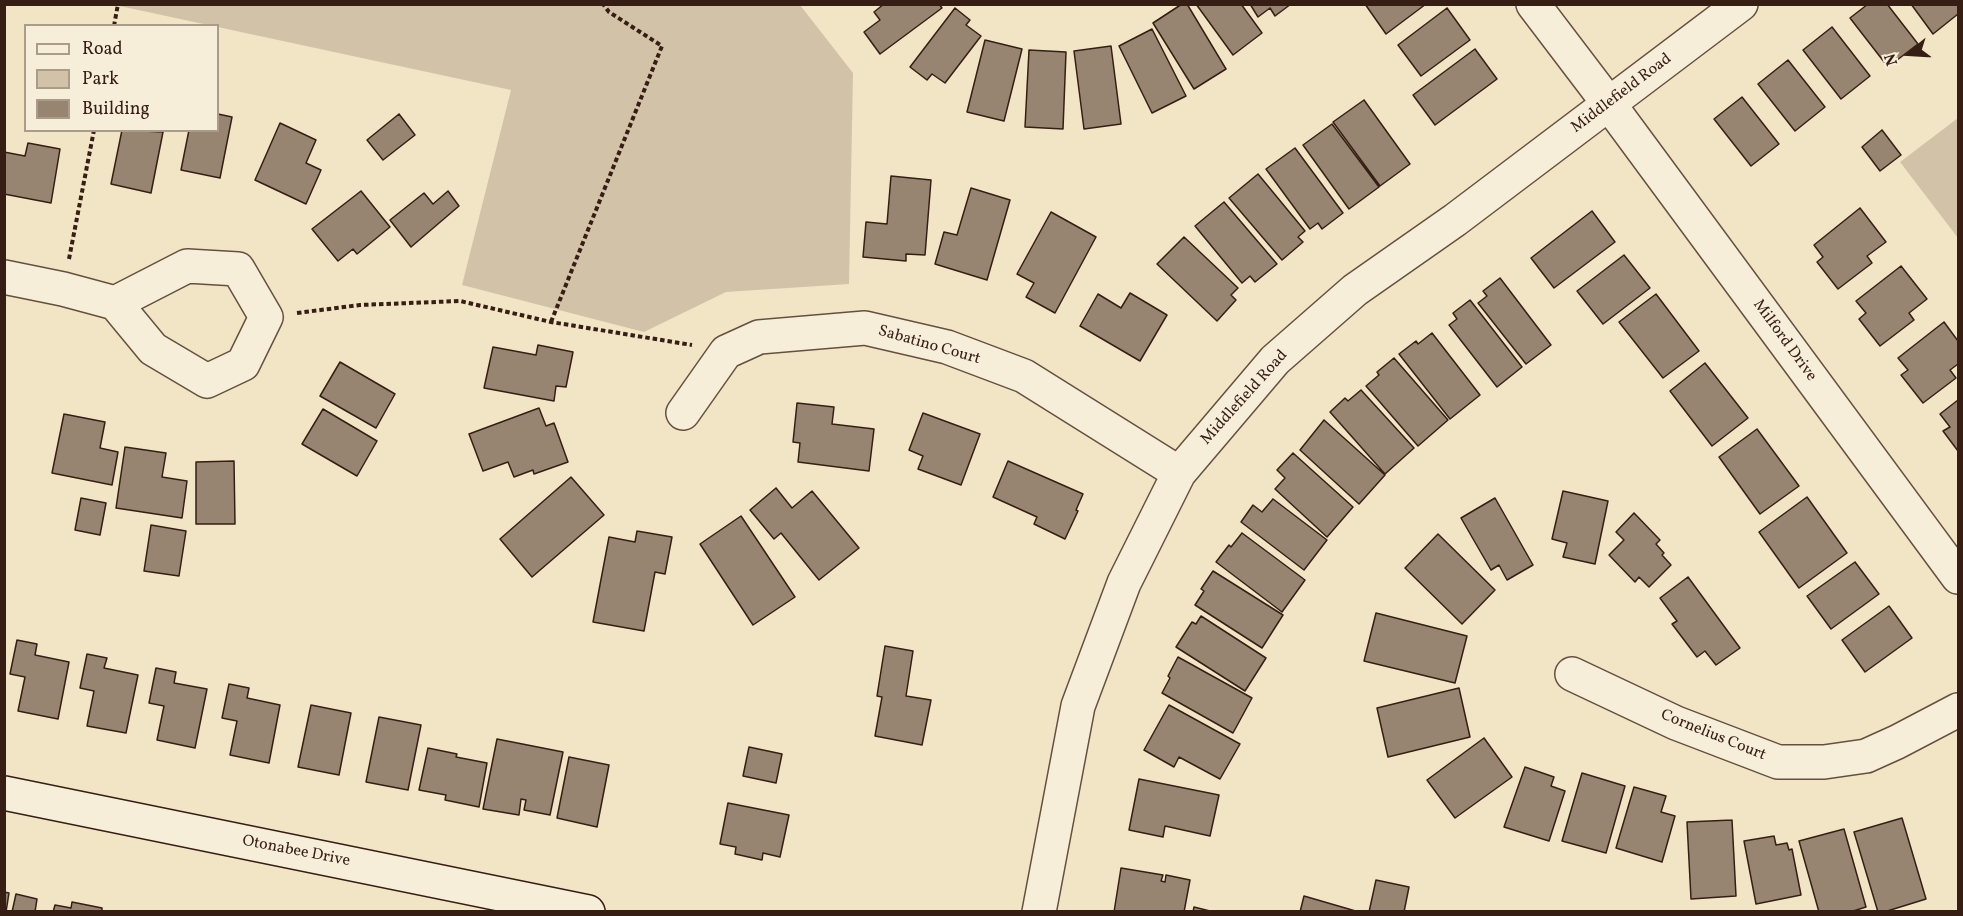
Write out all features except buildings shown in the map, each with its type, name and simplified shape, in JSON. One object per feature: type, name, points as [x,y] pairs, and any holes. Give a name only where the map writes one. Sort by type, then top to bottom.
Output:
[{"type":"street","name":"Milford Drive","points":[[1533,4],[1959,577]]},
{"type":"street","name":"Middlefield Road","points":[[1039,912],[1078,706],[1124,583],[1179,473],[1275,360],[1355,290],[1455,220],[1741,4]]},
{"type":"street","points":[[4,277],[115,303],[153,349],[207,381],[243,364],[266,317],[238,268],[187,266],[115,303]]},
{"type":"street","name":"Sabatino Court","points":[[726,352],[759,337],[865,328],[947,347],[1024,376],[1179,473]]},
{"type":"street","points":[[683,413],[726,352]]},
{"type":"street","name":"Cornelius Court","points":[[1572,674],[1676,723],[1778,762],[1824,762],[1866,756],[1959,710]]},
{"type":"street","name":"Otonabee Drive","points":[[4,793],[535,906],[588,912]]},
{"type":"path","points":[[114,24],[118,4]]},
{"type":"path","points":[[551,322],[662,46],[609,12],[603,4]]},
{"type":"path","points":[[63,289],[94,132]]},
{"type":"path","points":[[266,317],[360,305],[460,301],[551,322],[726,352]]},
{"type":"green space","points":[[115,5],[800,5],[853,73],[849,284],[726,292],[644,332],[462,285],[511,90],[219,27],[219,24],[204,24]]},
{"type":"green space","points":[[1958,118],[1958,238],[1900,162]]}]
